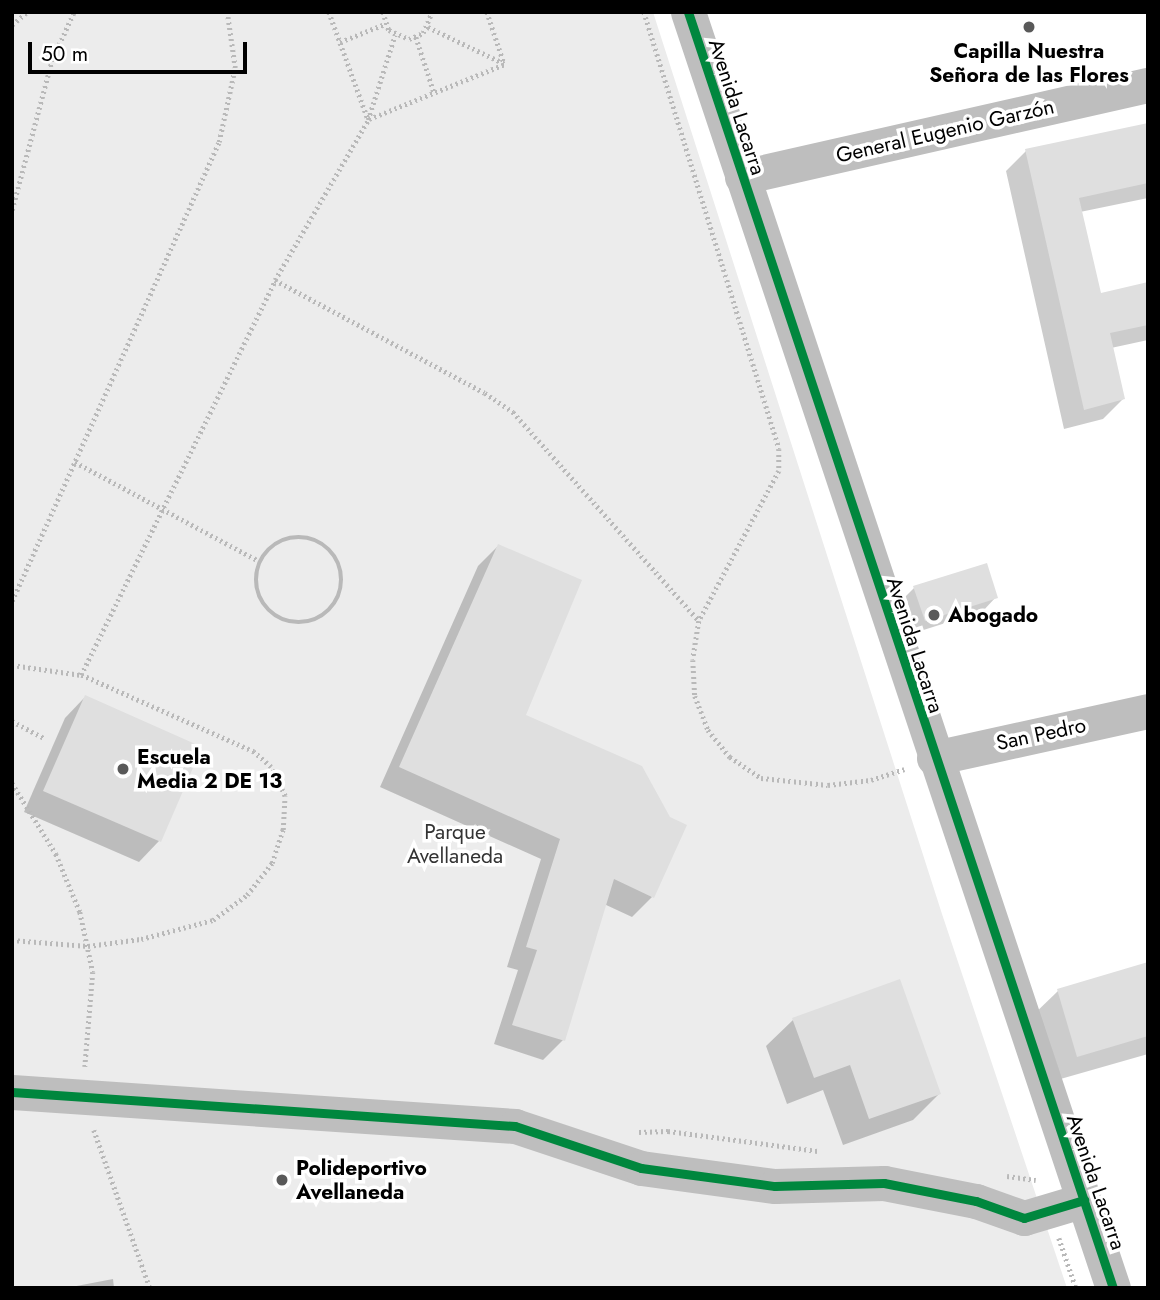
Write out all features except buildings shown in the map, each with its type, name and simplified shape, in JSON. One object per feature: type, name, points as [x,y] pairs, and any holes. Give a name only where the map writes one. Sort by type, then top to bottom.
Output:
[{"type":"street","name":"Avenida Lacarra","points":[[688,12],[934,758],[1113,1288]]},
{"type":"street","name":"General Eugenio Garzón","points":[[742,177],[1148,85]]},
{"type":"street","name":"San Pedro","points":[[934,758],[1148,711]]},
{"type":"street","points":[[12,1092],[515,1126],[641,1168],[775,1186],[884,1183],[976,1201],[1024,1218],[1084,1200]]},
{"type":"path","points":[[12,25],[27,12]]},
{"type":"path","points":[[12,210],[52,60],[74,12]]},
{"type":"path","points":[[12,600],[219,142],[235,68],[227,12]]},
{"type":"path","points":[[328,12],[368,120]]},
{"type":"path","points":[[383,12],[385,24],[395,35],[416,37],[428,27],[432,12]]},
{"type":"path","points":[[487,12],[505,64]]},
{"type":"path","points":[[644,12],[779,449],[779,471],[699,621],[693,660],[700,709],[708,730],[730,757],[761,778],[828,785],[871,780],[934,758]]},
{"type":"path","points":[[340,43],[385,24]]},
{"type":"path","points":[[428,27],[505,64]]},
{"type":"path","points":[[81,675],[275,280],[368,120],[395,35]]},
{"type":"path","points":[[416,37],[434,92]]},
{"type":"path","points":[[368,120],[505,64]]},
{"type":"path","points":[[275,280],[485,393],[513,412],[699,621]]},
{"type":"path","points":[[75,462],[260,561]]},
{"type":"path","points":[[305,537],[318,541],[330,549],[342,573],[338,601],[316,620],[286,622],[262,604],[256,590],[260,561],[278,541],[305,537]]},
{"type":"path","points":[[12,664],[81,675],[254,752],[271,767],[285,796],[283,830],[272,863],[247,895],[213,920],[141,939],[88,946],[12,940]]},
{"type":"path","points":[[12,721],[44,738]]},
{"type":"path","points":[[12,783],[56,854],[80,912],[93,972],[82,1098],[150,1288]]},
{"type":"green space","name":"Parque Avellaneda","points":[[12,12],[653,12],[942,914],[1067,1288],[12,1288]]},
{"type":"cycle path","points":[[688,12],[1113,1288]]},
{"type":"cycle path","points":[[12,1092],[515,1126],[641,1168],[775,1186],[884,1183],[976,1201],[1024,1218],[1084,1200]]},
{"type":"place","name":"Capilla Nuestra Señora de las Flores","points":[[1029,27]]},
{"type":"place","name":"Abogado","points":[[934,615]]},
{"type":"place","name":"Escuela Media 2 DE 13","points":[[123,769]]},
{"type":"place","name":"Polideportivo Avellaneda","points":[[282,1180]]}]
